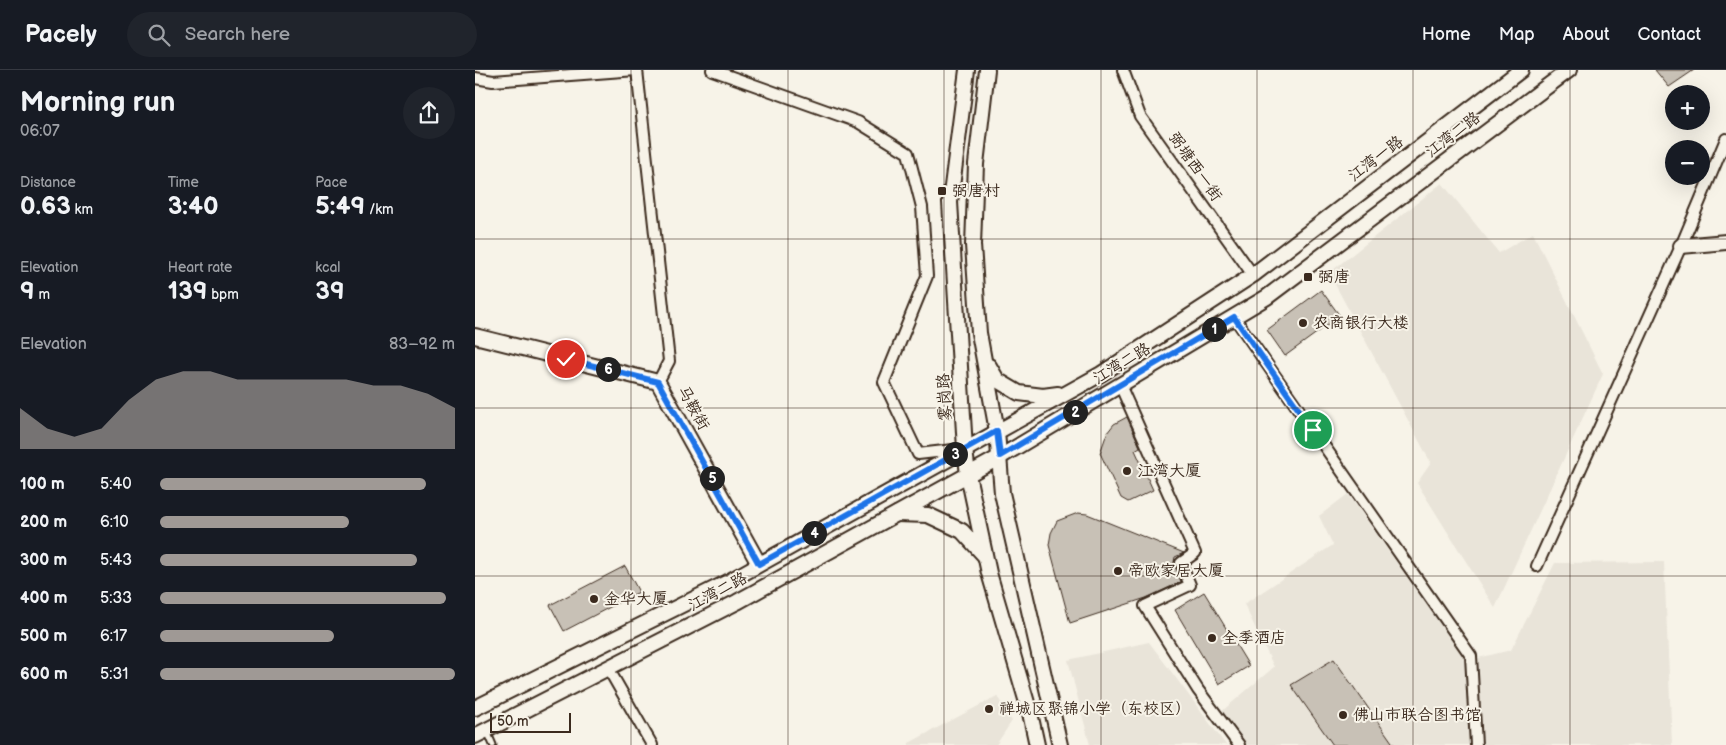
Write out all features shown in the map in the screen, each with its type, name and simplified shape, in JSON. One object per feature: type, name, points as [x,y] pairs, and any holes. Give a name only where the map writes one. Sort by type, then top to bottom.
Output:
[{"type":"main road","name":"雾岗路","points":[[967,70],[950,202],[965,449],[968,474],[985,557],[1030,713],[1037,745]]},
{"type":"main road","points":[[987,70],[976,164],[973,245],[979,333],[997,431],[1002,493],[1060,745]]},
{"type":"main road","name":"江湾一路","points":[[1253,275],[1521,70]]},
{"type":"main road","name":"江湾二路","points":[[481,733],[737,602],[896,514],[1000,456],[1267,297],[1569,70]]},
{"type":"main road","points":[[1681,246],[1726,242]]},
{"type":"main road","name":"江湾二路","points":[[475,708],[724,584],[1101,374],[1253,275]]},
{"type":"main road","name":"马鞍街","points":[[475,336],[658,382],[759,564]]},
{"type":"main road","points":[[983,355],[997,380],[1019,393],[1043,396],[1068,392]]},
{"type":"main road","points":[[896,514],[928,515],[962,532],[985,557]]},
{"type":"street","points":[[475,78],[493,81],[637,70],[669,361],[658,382]]},
{"type":"street","points":[[712,70],[858,122],[908,153],[922,207],[927,276],[884,382],[918,454],[965,449]]},
{"type":"street","name":"弼塘西一街","points":[[1123,70],[1140,116],[1253,275]]},
{"type":"street","points":[[1537,566],[1681,246],[1726,139]]},
{"type":"street","points":[[1234,317],[1471,656],[1476,745]]},
{"type":"street","points":[[1120,385],[1195,553],[1181,563],[1190,585],[1145,606],[1198,690],[1239,745]]},
{"type":"street","points":[[608,668],[652,745]]},
{"type":"lane","points":[[481,733],[493,745]]},
{"type":"shaded area","points":[[1442,183],[1499,253],[1533,233],[1603,374],[1495,608],[1417,483],[1431,463],[1329,273]]},
{"type":"shaded area","points":[[1348,494],[1466,661],[1511,650],[1555,563],[1664,562],[1672,745],[1245,745],[1221,712],[1274,667],[1244,604],[1333,545],[1319,516]]},
{"type":"shaded area","points":[[1149,642],[1226,745],[1090,745],[1068,660]]},
{"type":"shaded area","name":"禅城区聚锦小学（东校区）","points":[[997,696],[1012,721],[996,745],[909,745],[909,743]]},
{"type":"building","points":[[1655,70],[1694,70],[1672,85],[1667,85]]},
{"type":"building","name":"农商银行大楼","points":[[1321,290],[1340,316],[1285,356],[1267,330]]},
{"type":"building","name":"江湾大厦","points":[[1127,417],[1140,447],[1135,450],[1153,490],[1128,502],[1121,498],[1100,453],[1107,433],[1114,424]]},
{"type":"building","name":"帝欧家居大厦","points":[[1078,513],[1087,514],[1184,553],[1175,557],[1174,562],[1181,582],[1146,598],[1070,623],[1049,545],[1051,533],[1057,521]]},
{"type":"building","name":"金华大厦","points":[[625,566],[639,592],[564,631],[550,605]]},
{"type":"building","name":"全季酒店","points":[[1204,592],[1249,666],[1219,684],[1175,610]]},
{"type":"building","name":"佛山市联合图书馆","points":[[1334,659],[1394,745],[1333,745],[1291,685]]},
{"type":"place","name":"弼唐村","points":[[942,191]]},
{"type":"place","name":"弼唐","points":[[1308,277]]},
{"type":"place","name":"农商银行大楼","points":[[1303,323]]},
{"type":"place","name":"江湾大厦","points":[[1127,471]]},
{"type":"place","name":"帝欧家居大厦","points":[[1118,571]]},
{"type":"place","name":"金华大厦","points":[[594,599]]},
{"type":"place","name":"全季酒店","points":[[1212,638]]},
{"type":"place","name":"禅城区聚锦小学（东校区）","points":[[989,709]]},
{"type":"place","name":"佛山市联合图书馆","points":[[1343,715]]},
{"type":"route","points":[[566,359],[658,382],[759,564],[997,431],[1000,456],[1234,317],[1313,430]]}]
